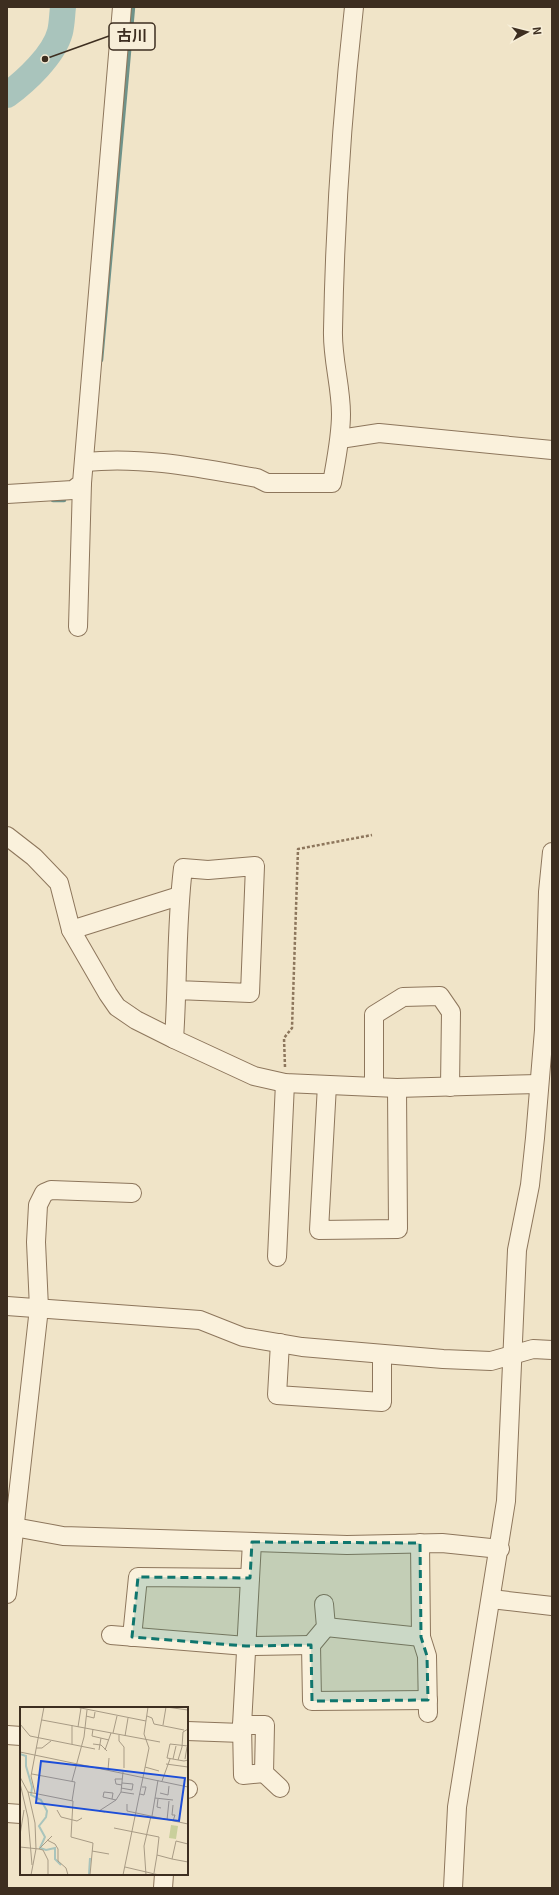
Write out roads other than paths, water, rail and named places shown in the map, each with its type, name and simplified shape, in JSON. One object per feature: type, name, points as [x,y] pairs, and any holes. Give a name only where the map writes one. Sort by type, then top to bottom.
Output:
[{"type":"street","points":[[78,627],[82,483],[85,462],[122,7]]},
{"type":"street","points":[[85,462],[113,459],[157,462],[257,478],[267,483],[332,483],[340,439],[341,413],[333,332],[345,84],[354,7]]},
{"type":"street","points":[[340,439],[379,433],[552,450]]},
{"type":"street","points":[[7,494],[73,490],[82,483]]},
{"type":"street","points":[[7,836],[34,857],[59,883],[71,930],[117,1007],[136,1020],[174,1039],[254,1076],[285,1083],[397,1088],[538,1084]]},
{"type":"street","points":[[453,1888],[457,1807],[500,1549],[506,1501],[517,1250],[530,1185],[535,1138],[538,1084],[544,1030],[552,852]]},
{"type":"street","points":[[174,1039],[177,990],[179,896],[183,868],[208,870],[255,866],[250,993],[177,990]]},
{"type":"street","points":[[71,930],[179,896]]},
{"type":"street","points":[[374,1087],[374,1015],[402,997],[440,996],[451,1012],[450,1086]]},
{"type":"street","points":[[277,1257],[285,1083]]},
{"type":"street","points":[[327,1085],[319,1230],[398,1229],[397,1088]]},
{"type":"street","points":[[7,1594],[12,1522],[39,1308],[36,1242],[38,1205],[44,1193],[52,1190],[132,1193]]},
{"type":"street","points":[[7,1306],[200,1320],[243,1337],[280,1343],[382,1354],[491,1361],[533,1349],[552,1350]]},
{"type":"street","points":[[280,1343],[276,1395],[382,1402],[382,1354]]},
{"type":"street","points":[[12,1522],[63,1536],[347,1544],[442,1543],[500,1549]]},
{"type":"street","points":[[252,1542],[242,1729],[243,1775],[264,1773]]},
{"type":"street","points":[[324,1604],[326,1627],[311,1645],[312,1701],[428,1706],[427,1656],[421,1637],[420,1543]]},
{"type":"street","points":[[132,1637],[138,1577],[250,1578]]},
{"type":"street","points":[[491,1599],[552,1606]]},
{"type":"street","points":[[326,1627],[421,1637]]},
{"type":"street","points":[[111,1635],[246,1646],[311,1645]]},
{"type":"street","points":[[188,1732],[242,1729],[265,1725],[264,1773],[280,1788]]},
{"type":"street","points":[[7,1735],[20,1736]]},
{"type":"street","points":[[7,1813],[20,1814]]},
{"type":"street","points":[[163,1888],[164,1875]]},
{"type":"waterway","points":[[7,95],[31,75],[52,50],[60,32],[63,7]]},
{"type":"waterway","points":[[101,360],[133,7]]},
{"type":"waterway","points":[[53,500],[64,500]]},
{"type":"place","name":"古川","points":[[45,59]]}]
